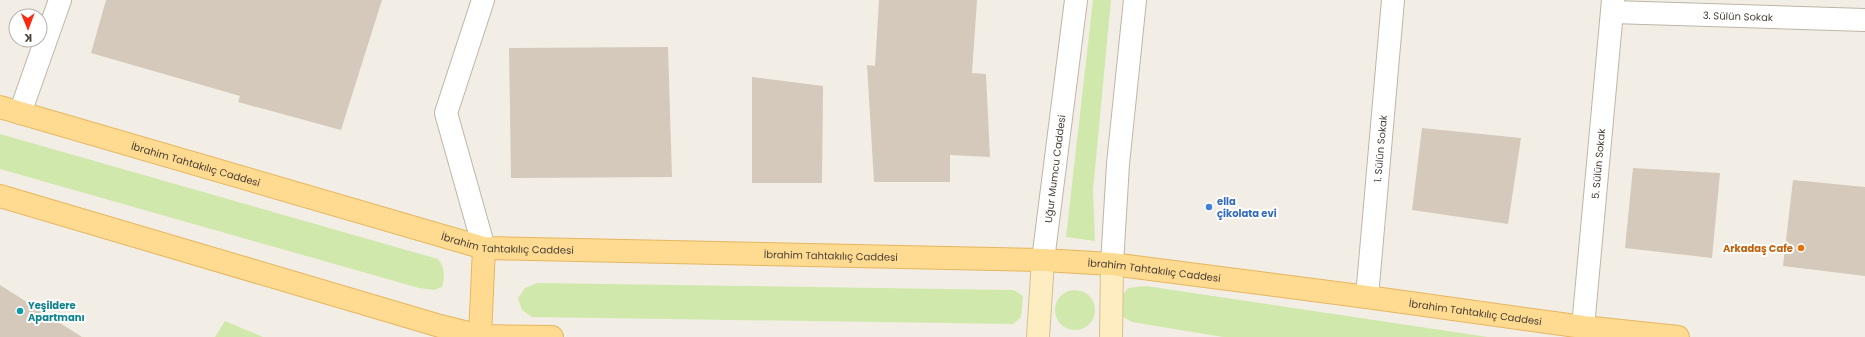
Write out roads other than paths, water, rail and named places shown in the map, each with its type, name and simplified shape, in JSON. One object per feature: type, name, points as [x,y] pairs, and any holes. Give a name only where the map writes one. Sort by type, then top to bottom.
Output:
[{"type":"main road","name":"İbrahim Tahtakılıç Caddesi","points":[[10,110],[484,248],[1043,260],[1112,264],[1583,327],[1678,337]]},
{"type":"main road","points":[[0,196],[440,326],[480,336],[552,337]]},
{"type":"main road","points":[[480,336],[484,248]]},
{"type":"main road","name":"Uğur Mumcu Caddesi","points":[[1038,337],[1043,260]]},
{"type":"main road","points":[[1111,337],[1112,264]]},
{"type":"street","points":[[10,110],[60,0]]},
{"type":"street","points":[[483,0],[446,113],[484,248]]},
{"type":"street","name":"Uğur Mumcu Caddesi","points":[[1043,260],[1076,0]]},
{"type":"street","points":[[1112,264],[1118,164],[1135,0]]},
{"type":"street","name":"1. Sülün Sokak","points":[[1367,297],[1393,0]]},
{"type":"street","name":"3. Sülün Sokak","points":[[1612,6],[1865,20]]},
{"type":"street","name":"5. Sülün Sokak","points":[[1583,327],[1612,6]]},
{"type":"place","name":"ella çikolata evi","points":[[1209,207]]},
{"type":"place","name":"Arkadaş Cafe","points":[[1801,248]]},
{"type":"place","name":"Yeşildere Apartmanı","points":[[20,311]]}]
